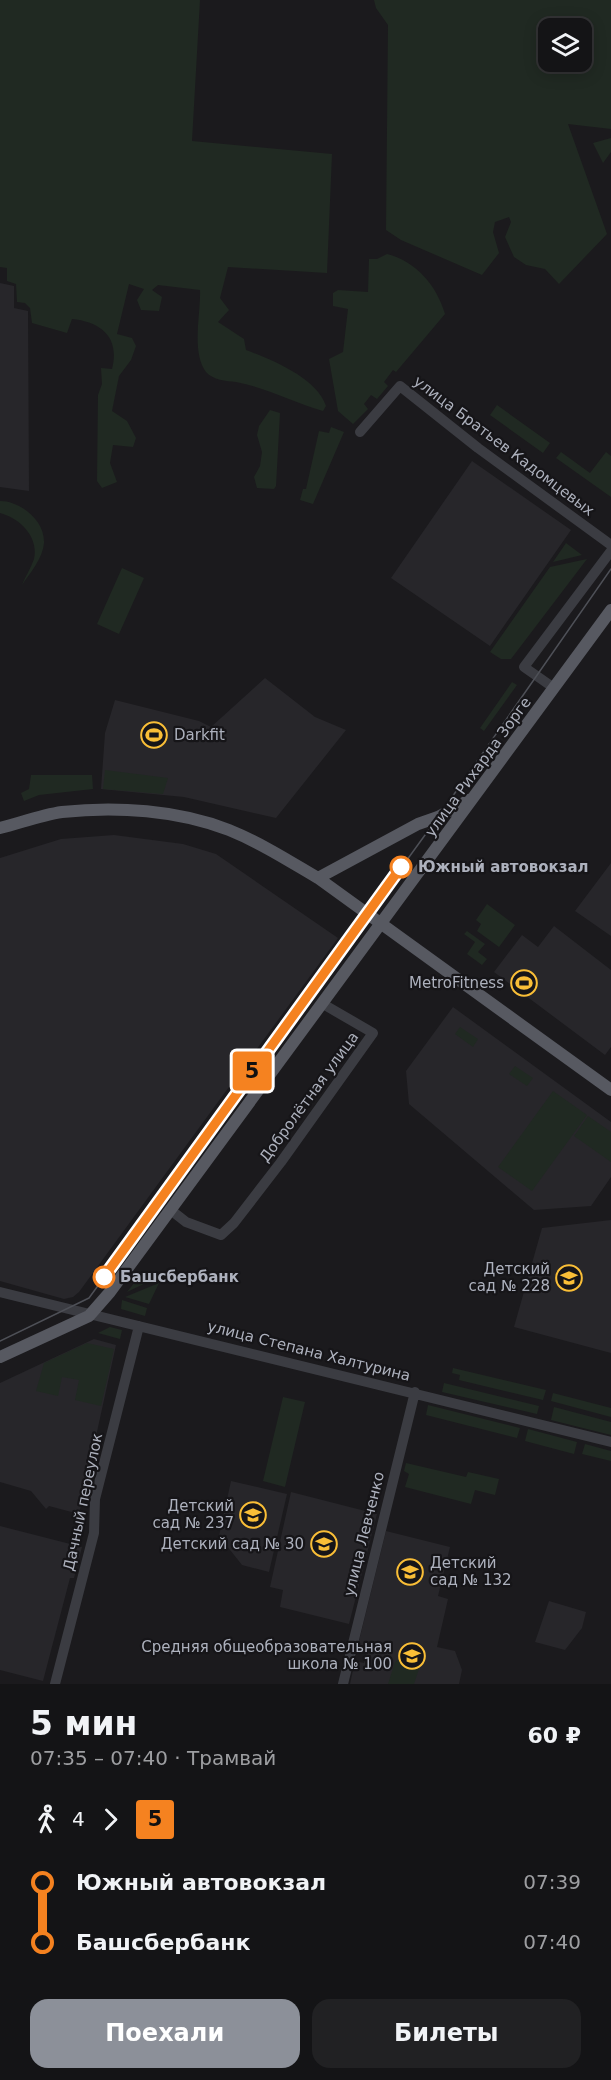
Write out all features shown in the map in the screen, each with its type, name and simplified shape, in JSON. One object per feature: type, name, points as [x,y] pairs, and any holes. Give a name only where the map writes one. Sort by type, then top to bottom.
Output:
[{"type":"main road","name":"улица Рихарда Зорге","points":[[89,1316],[172,1211],[611,610]]},
{"type":"main road","points":[[318,878],[418,824],[438,817],[474,798]]},
{"type":"main road","points":[[0,828],[60,813],[98,809],[139,811],[180,817],[228,830],[272,850],[318,878],[611,1090]]},
{"type":"main road","points":[[0,1357],[89,1316]]},
{"type":"street","name":"улица Братьев Кадомцевых","points":[[360,432],[400,386],[611,546]]},
{"type":"street","points":[[554,688],[524,667],[611,551]]},
{"type":"street","name":"Добролётная улица","points":[[172,1211],[186,1222],[222,1234],[234,1223],[373,1034],[324,1004]]},
{"type":"street","name":"улица Степана Халтурина","points":[[0,1292],[89,1316],[140,1326],[415,1392],[611,1442]]},
{"type":"street","name":"Дачный переулок","points":[[55,1684],[94,1533],[95,1500],[140,1326]]},
{"type":"street","name":"улица Левченко","points":[[343,1684],[415,1392]]},
{"type":"shaded area","points":[[0,0],[200,0],[192,141],[332,154],[327,273],[228,267],[220,298],[229,310],[218,322],[244,339],[246,350],[304,379],[321,396],[326,406],[323,411],[258,388],[224,381],[209,375],[201,364],[199,354],[200,290],[158,285],[152,290],[162,297],[159,311],[141,310],[137,300],[144,289],[129,284],[117,334],[132,338],[136,346],[131,360],[119,376],[112,411],[127,421],[136,438],[133,447],[113,445],[110,463],[117,482],[102,488],[97,481],[98,395],[102,384],[101,368],[112,369],[114,358],[111,340],[100,328],[83,321],[72,319],[67,333],[32,323],[30,308],[25,303],[17,302],[16,284],[7,281],[7,268],[0,267]]},
{"type":"shaded area","points":[[374,0],[611,0],[611,129],[568,124],[607,234],[559,284],[545,269],[526,265],[514,257],[505,237],[511,222],[509,217],[495,222],[493,232],[499,253],[482,275],[401,240],[386,230],[388,25],[376,8]]},
{"type":"shaded area","points":[[611,138],[611,152],[603,163],[593,143]]},
{"type":"shaded area","points":[[387,254],[407,262],[424,276],[437,294],[445,314],[396,372],[393,370],[384,382],[388,386],[377,399],[371,395],[364,404],[368,409],[353,424],[338,411],[329,359],[343,352],[348,309],[333,306],[333,293],[338,290],[368,292],[369,259],[377,259]]},
{"type":"shaded area","points":[[0,283],[14,286],[14,308],[28,311],[29,491],[0,487]]},
{"type":"shaded area","points":[[497,405],[550,443],[543,453],[490,415]]},
{"type":"shaded area","points":[[270,410],[280,413],[274,489],[257,488],[254,477],[260,466],[262,452],[257,435],[259,426]]},
{"type":"shaded area","points":[[331,427],[344,432],[313,504],[300,500],[303,489],[306,489],[319,431],[329,433]]},
{"type":"shaded area","points":[[561,452],[590,473],[606,452],[611,456],[611,497],[556,458]]},
{"type":"shaded area","points":[[472,461],[571,530],[490,646],[391,578]]},
{"type":"shaded area","points":[[0,501],[15,504],[30,513],[43,535],[44,543],[41,554],[22,585],[34,559],[33,543],[26,529],[14,519],[0,513]]},
{"type":"shaded area","points":[[566,543],[582,555],[553,562]]},
{"type":"shaded area","points":[[587,559],[511,659],[501,659],[490,652],[550,567]]},
{"type":"shaded area","points":[[122,568],[144,578],[119,634],[97,624]]},
{"type":"shaded area","points":[[265,678],[315,717],[346,730],[276,818],[184,797],[101,789],[105,733],[115,700],[199,721],[211,727]]},
{"type":"shaded area","points":[[512,682],[517,685],[484,731],[480,728]]},
{"type":"shaded area","points":[[105,770],[168,778],[163,794],[103,789]]},
{"type":"shaded area","points":[[31,775],[92,775],[93,789],[39,795],[24,801],[21,793],[29,789]]},
{"type":"shaded area","points":[[114,835],[183,844],[216,854],[338,938],[79,1292],[73,1297],[64,1299],[0,1281],[0,858],[61,839]]},
{"type":"shaded area","points":[[611,863],[611,936],[575,911]]},
{"type":"shaded area","points":[[487,904],[515,925],[499,947],[477,931],[481,924],[476,920]]},
{"type":"shaded area","points":[[554,926],[611,970],[611,1047],[605,1055],[494,972],[522,935],[538,947]]},
{"type":"shaded area","points":[[467,931],[485,944],[478,952],[487,959],[482,965],[467,954],[475,942],[464,934]]},
{"type":"shaded area","points":[[453,1007],[611,1122],[611,1177],[591,1206],[534,1210],[409,1104],[406,1071]]},
{"type":"shaded area","points":[[460,1027],[478,1039],[473,1047],[455,1034]]},
{"type":"shaded area","points":[[515,1066],[533,1078],[527,1086],[509,1074]]},
{"type":"shaded area","points":[[553,1091],[587,1115],[532,1191],[498,1167]]},
{"type":"shaded area","points":[[588,1116],[611,1132],[611,1162],[574,1136]]},
{"type":"shaded area","name":"Детский сад № 228","points":[[611,1220],[611,1353],[514,1327],[542,1228]]},
{"type":"shaded area","points":[[143,1272],[149,1273],[152,1280],[127,1292]]},
{"type":"shaded area","points":[[159,1283],[149,1304],[125,1297]]},
{"type":"shaded area","points":[[122,1300],[147,1308],[145,1316],[121,1309]]},
{"type":"shaded area","points":[[110,1327],[122,1330],[120,1339],[98,1333]]},
{"type":"shaded area","points":[[94,1339],[116,1345],[79,1514],[49,1506],[46,1509],[31,1491],[0,1482],[0,1383]]},
{"type":"shaded area","points":[[87,1343],[114,1349],[101,1406],[75,1400],[79,1380],[62,1377],[58,1396],[36,1391],[44,1363]]},
{"type":"shaded area","points":[[453,1368],[546,1390],[543,1400],[459,1380],[460,1375],[452,1373]]},
{"type":"shaded area","points":[[444,1383],[539,1406],[537,1414],[442,1392]]},
{"type":"shaded area","points":[[553,1393],[611,1408],[611,1417],[551,1401]]},
{"type":"shaded area","points":[[283,1397],[305,1402],[285,1487],[263,1481]]},
{"type":"shaded area","points":[[428,1405],[520,1428],[517,1438],[426,1415]]},
{"type":"shaded area","points":[[554,1407],[611,1422],[611,1435],[551,1420]]},
{"type":"shaded area","points":[[528,1429],[577,1442],[574,1454],[525,1441]]},
{"type":"shaded area","points":[[585,1444],[611,1451],[611,1461],[582,1454]]},
{"type":"shaded area","points":[[406,1463],[466,1477],[468,1472],[499,1479],[495,1495],[475,1490],[471,1504],[405,1487],[409,1474],[404,1471]]},
{"type":"shaded area","name":"Детский сад № 237","points":[[231,1481],[287,1494],[269,1572],[242,1565],[219,1536]]},
{"type":"shaded area","name":"Детский сад № 30","points":[[291,1492],[377,1514],[349,1624],[280,1607],[283,1590],[270,1587]]},
{"type":"shaded area","points":[[0,1526],[82,1547],[74,1578],[70,1578],[43,1681],[0,1670]]},
{"type":"shaded area","name":"Детский сад № 132","points":[[386,1531],[450,1547],[438,1596],[448,1599],[437,1647],[455,1651],[462,1670],[459,1684],[350,1684],[355,1661],[364,1663],[368,1648],[358,1645]]},
{"type":"shaded area","points":[[549,1601],[586,1612],[582,1628],[565,1650],[535,1642]]},
{"type":"shaded area","points":[[399,1659],[416,1664],[419,1669],[414,1684],[388,1684],[395,1662]]},
{"type":"tram line","points":[[0,1341],[89,1298],[441,813],[611,569]]},
{"type":"tram line","name":"5","points":[[104,1277],[401,867]]},
{"type":"place","name":"Darkfit","points":[[154,735]]},
{"type":"place","name":"Южный автовокзал","points":[[401,867]]},
{"type":"place","name":"MetroFitness","points":[[524,983]]},
{"type":"place","name":"Башсбербанк","points":[[104,1277]]},
{"type":"place","name":"Детский сад № 228","points":[[569,1278]]},
{"type":"place","name":"Детский сад № 237","points":[[253,1515]]},
{"type":"place","name":"Детский сад № 30","points":[[324,1544]]},
{"type":"place","name":"Детский сад № 132","points":[[410,1572]]},
{"type":"place","name":"Средняя общеобразовательная школа № 100","points":[[412,1656]]}]
